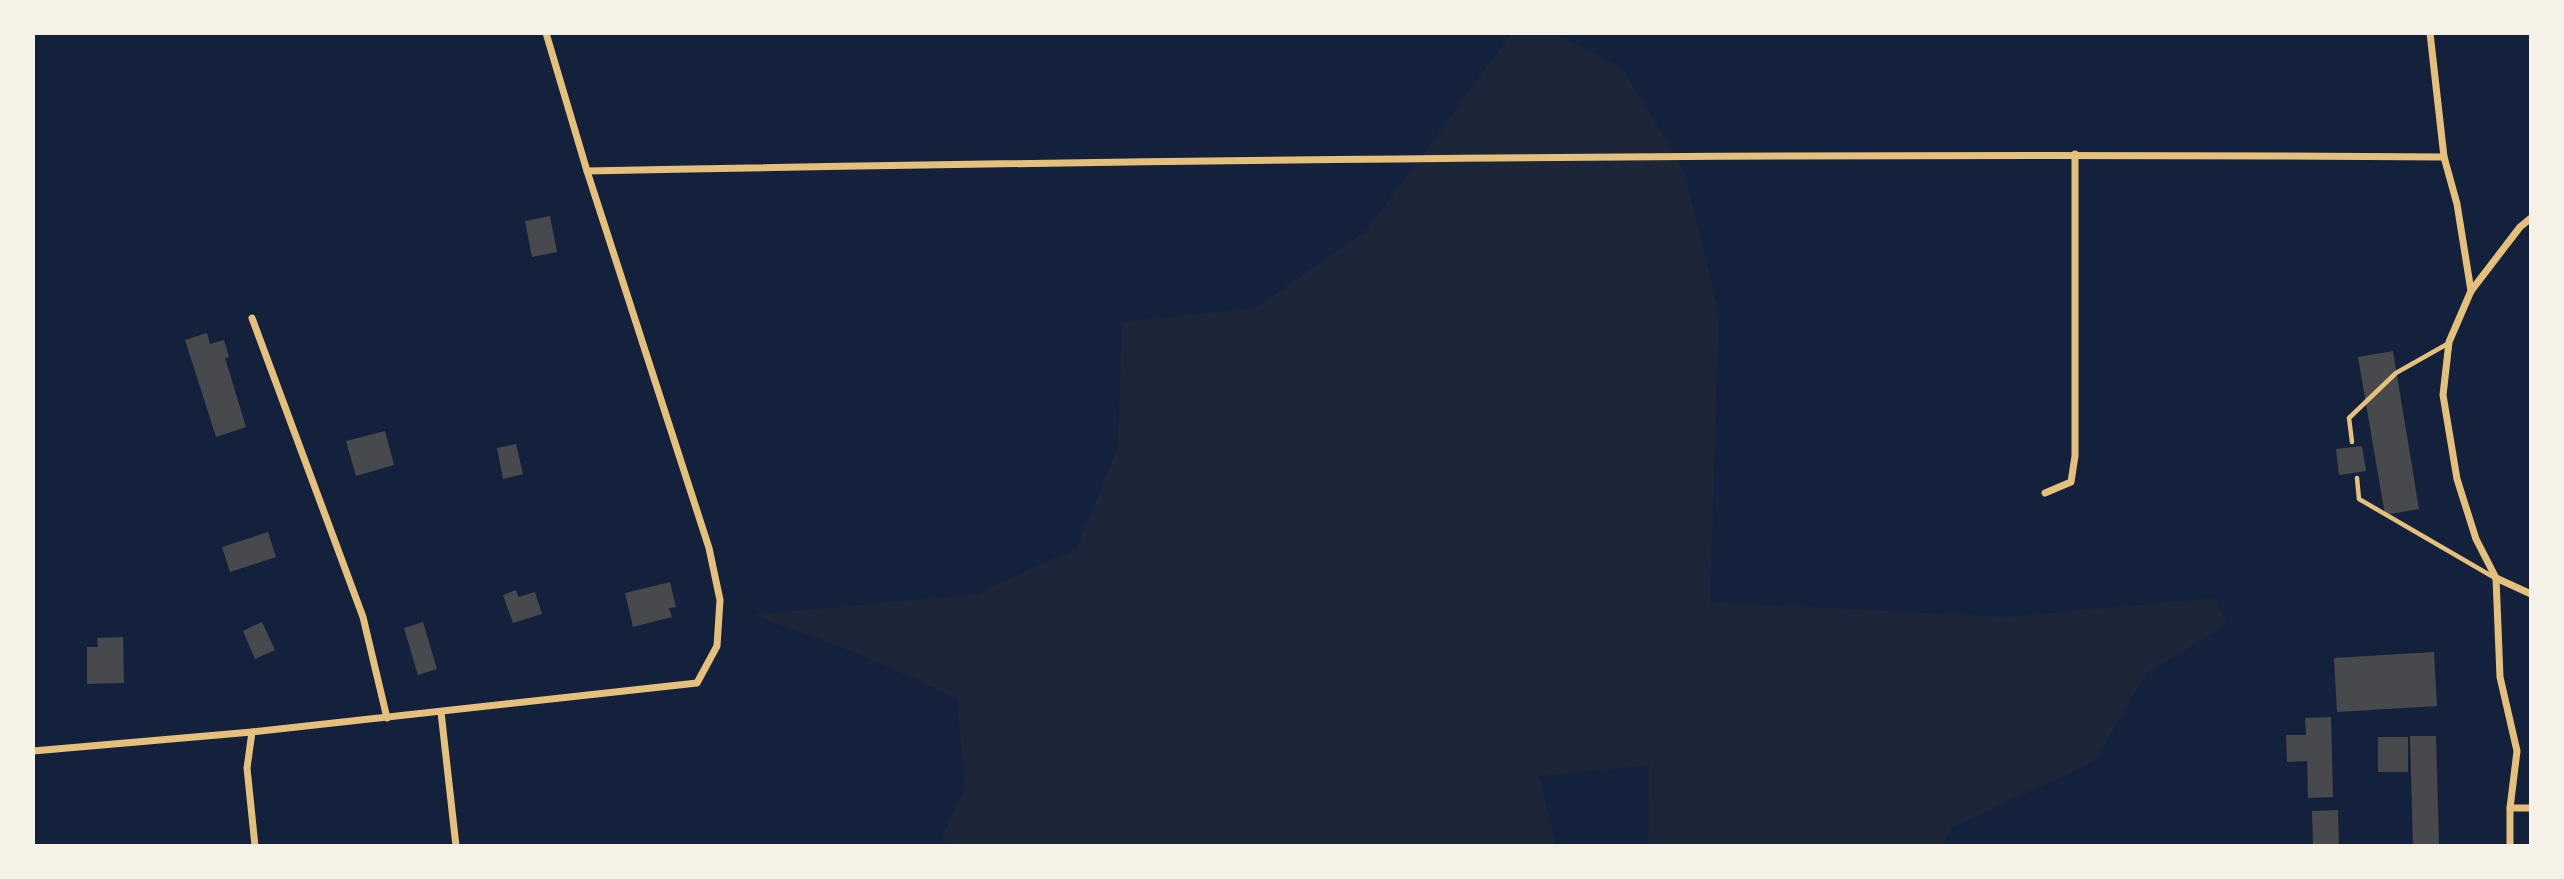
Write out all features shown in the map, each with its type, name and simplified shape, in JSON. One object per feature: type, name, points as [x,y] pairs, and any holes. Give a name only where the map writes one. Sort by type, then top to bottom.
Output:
[{"type":"street","points":[[33,751],[252,732],[697,683],[717,646],[720,600],[709,548],[587,171],[546,33]]},
{"type":"street","points":[[2430,33],[2444,157],[2457,204],[2471,291]]},
{"type":"street","points":[[587,171],[1134,160],[2075,154],[2444,157]]},
{"type":"street","points":[[2045,493],[2071,482],[2075,456],[2075,154]]},
{"type":"street","points":[[2510,846],[2510,808],[2517,751],[2500,677],[2496,578],[2476,539],[2457,479],[2444,395],[2449,342],[2471,291],[2520,227],[2531,218]]},
{"type":"street","points":[[251,318],[363,617],[387,718]]},
{"type":"street","points":[[2496,578],[2531,594]]},
{"type":"street","points":[[441,712],[456,846]]},
{"type":"street","points":[[252,732],[247,768],[255,846]]},
{"type":"street","points":[[2510,808],[2531,808]]},
{"type":"lane","points":[[2352,442],[2349,418],[2396,373],[2449,342]]},
{"type":"lane","points":[[2357,478],[2359,499],[2496,578]]},
{"type":"shaded area","points":[[1512,33],[1553,33],[1623,69],[1684,170],[1719,314],[1710,602],[2007,617],[2214,598],[2227,624],[2146,674],[2095,761],[1950,829],[1943,846],[1648,846],[1649,765],[1539,776],[1556,846],[954,846],[942,837],[965,790],[957,699],[867,657],[754,615],[976,594],[1077,548],[1118,446],[1122,322],[1256,308],[1367,230]]},
{"type":"building","points":[[550,216],[557,252],[532,257],[525,221]]},
{"type":"building","points":[[207,333],[210,344],[224,340],[229,357],[225,358],[246,427],[216,437],[185,340]]},
{"type":"building","points":[[2393,351],[2419,509],[2385,515],[2358,357]]},
{"type":"building","points":[[385,431],[394,465],[356,476],[346,441]]},
{"type":"building","points":[[516,444],[523,474],[503,479],[497,448]]},
{"type":"building","points":[[2362,446],[2366,471],[2339,475],[2336,449]]},
{"type":"building","points":[[268,532],[276,557],[230,572],[222,547]]},
{"type":"building","points":[[670,582],[676,607],[669,608],[672,617],[633,627],[625,593]]},
{"type":"building","points":[[516,590],[518,597],[535,592],[542,614],[513,623],[503,595]]},
{"type":"building","points":[[262,622],[275,650],[255,659],[243,631]]},
{"type":"building","points":[[423,622],[437,669],[418,675],[404,628]]},
{"type":"building","points":[[123,637],[124,683],[87,684],[87,647],[98,647],[97,638]]},
{"type":"building","points":[[2434,652],[2437,706],[2337,712],[2334,658]]},
{"type":"building","points":[[2331,717],[2333,797],[2308,798],[2307,761],[2287,762],[2286,735],[2306,735],[2305,718]]},
{"type":"building","points":[[2410,736],[2436,736],[2439,846],[2413,846]]},
{"type":"building","points":[[2378,737],[2408,737],[2408,772],[2378,772]]},
{"type":"building","points":[[2338,810],[2339,846],[2313,846],[2312,811]]}]
